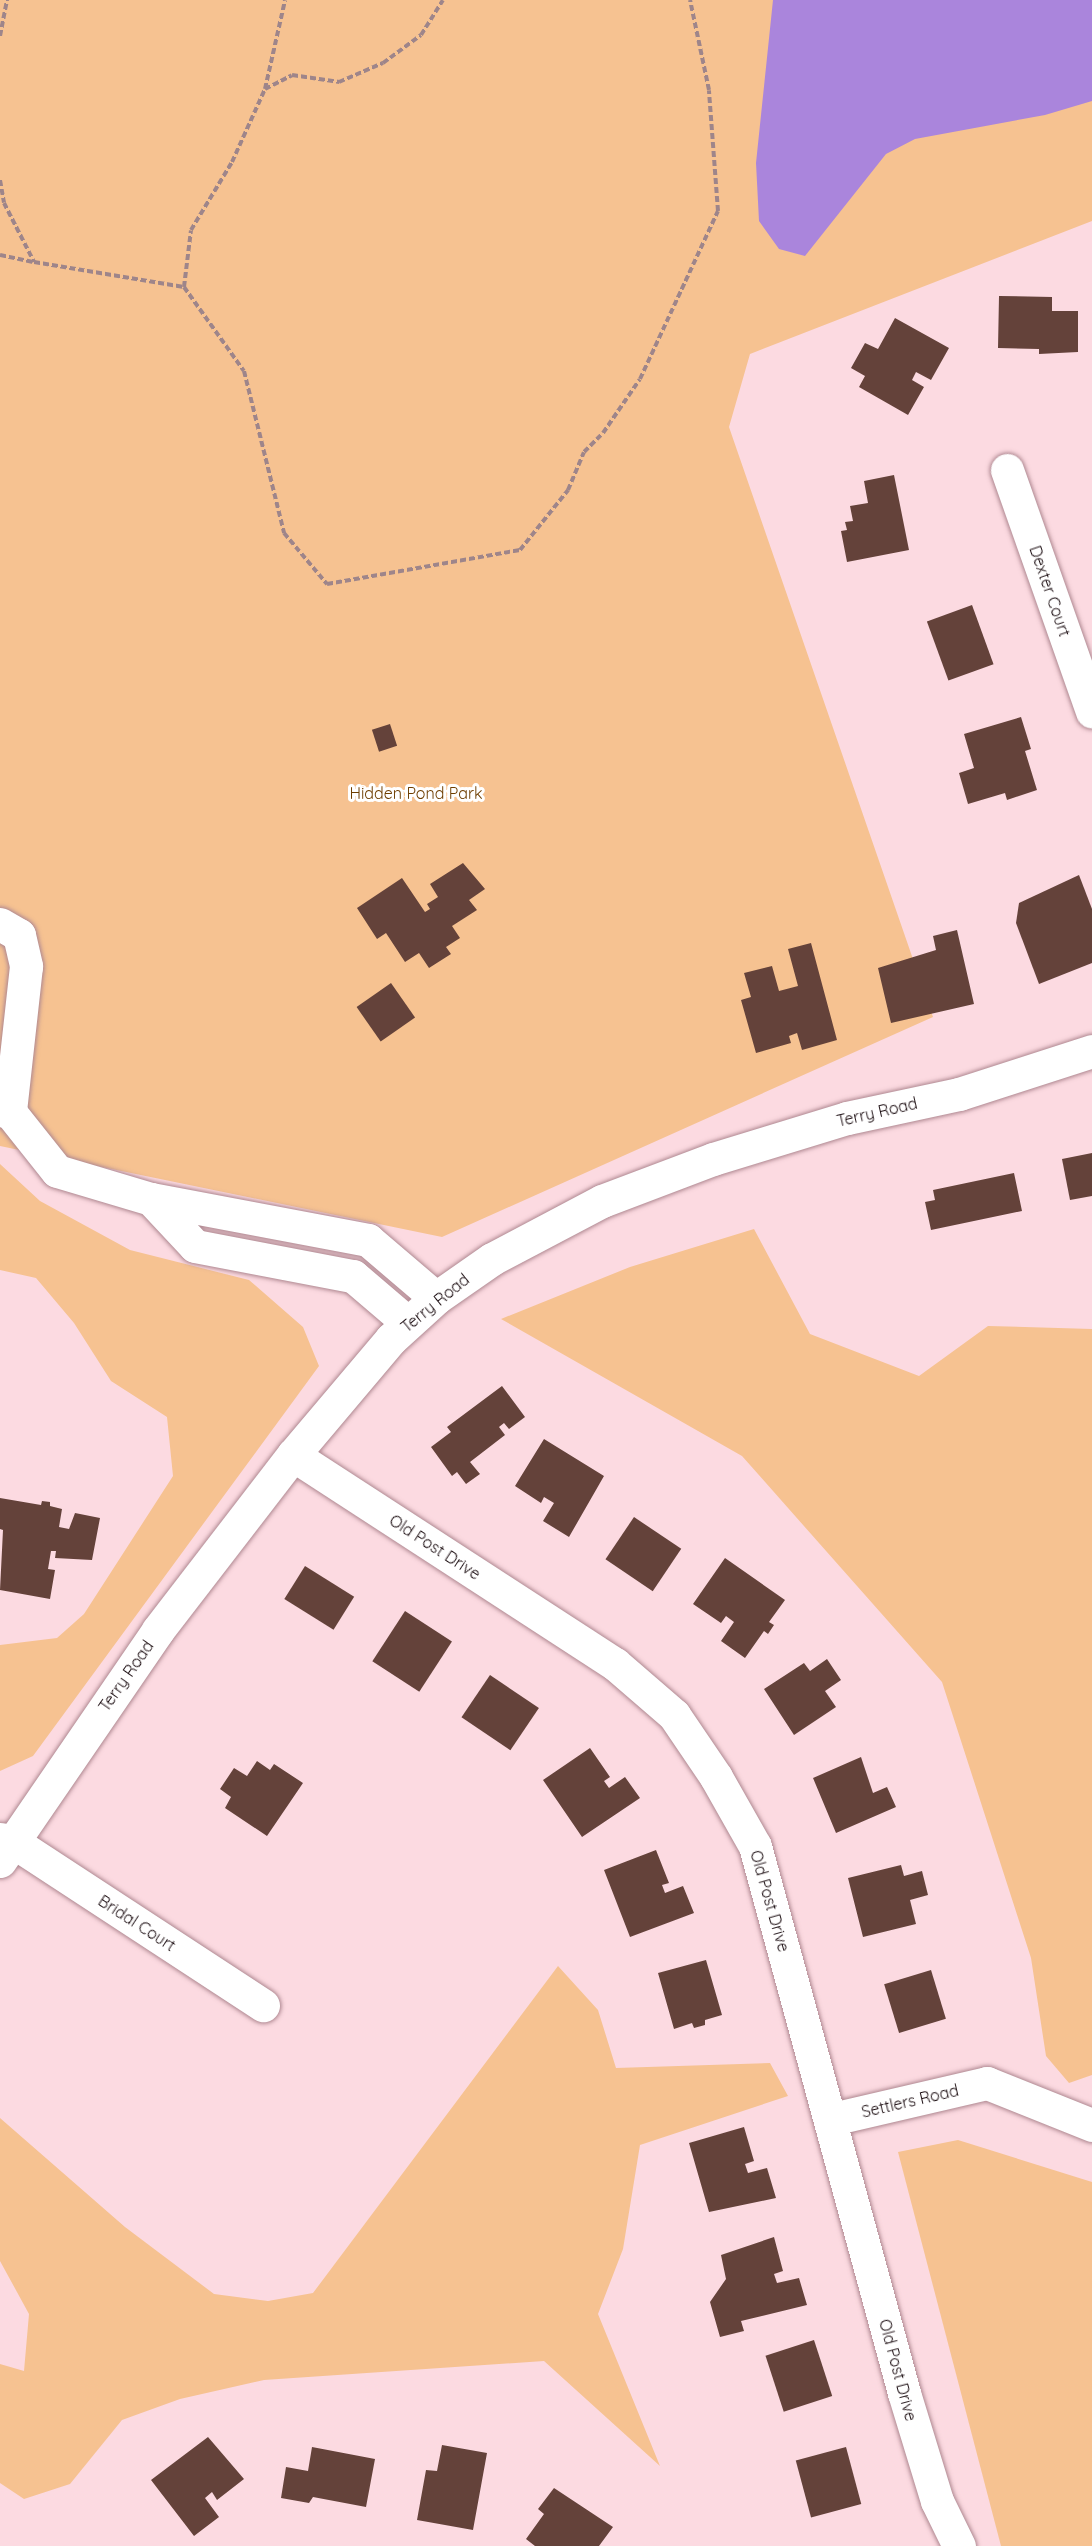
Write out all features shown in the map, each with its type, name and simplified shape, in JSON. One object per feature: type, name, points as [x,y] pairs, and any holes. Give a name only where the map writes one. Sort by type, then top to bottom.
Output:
[{"type":"street","name":"Dexter Court","points":[[1007,470],[1092,712]]},
{"type":"street","points":[[0,924],[19,935],[26,966],[11,1004],[5,1111],[57,1172],[151,1199],[368,1240],[435,1298]]},
{"type":"street","name":"Terry Road","points":[[4,1847],[158,1630],[293,1455],[408,1323],[435,1298],[492,1258],[602,1201],[713,1159],[847,1118],[959,1094],[1092,1052]]},
{"type":"street","points":[[151,1199],[195,1246],[353,1276],[408,1323]]},
{"type":"street","name":"Old Post Drive","points":[[293,1455],[615,1664],[674,1715],[716,1777],[755,1846],[832,2119],[904,2393],[937,2501],[958,2546]]},
{"type":"street","name":"Bridal Court","points":[[4,1847],[263,2005]]},
{"type":"street","name":"Settlers Road","points":[[832,2119],[987,2083],[1092,2125]]},
{"type":"path","points":[[0,36],[7,0]]},
{"type":"path","points":[[285,0],[265,89],[232,162],[191,230],[184,287],[244,371],[284,533],[327,584],[520,550],[568,490],[584,452],[603,433],[640,379],[718,212],[709,90],[690,0]]},
{"type":"path","points":[[265,89],[292,75],[339,82],[383,63],[421,34],[443,0]]},
{"type":"path","points":[[0,180],[4,202],[34,262]]},
{"type":"path","points":[[0,255],[184,287]]},
{"type":"green space","name":"Hidden Pond Park","points":[[0,0],[1092,0],[1092,221],[750,354],[729,427],[933,1017],[442,1237],[0,1146]]},
{"type":"green space","points":[[0,1164],[40,1201],[130,1250],[249,1280],[303,1327],[319,1366],[33,1756],[0,1771],[0,1645],[57,1638],[84,1614],[173,1476],[167,1417],[111,1381],[74,1323],[36,1278],[0,1270]]},
{"type":"green space","points":[[754,1229],[810,1334],[919,1376],[988,1326],[1092,1329],[1092,2075],[1069,2083],[1046,2056],[1031,1958],[942,1682],[742,1456],[501,1319],[630,1267]]},
{"type":"green space","points":[[558,1966],[598,2010],[616,2068],[770,2063],[788,2096],[640,2145],[623,2249],[598,2314],[660,2466],[544,2361],[264,2380],[180,2399],[122,2420],[70,2484],[24,2499],[0,2483],[0,2364],[24,2371],[29,2314],[0,2261],[0,2118],[125,2227],[214,2294],[268,2301],[313,2293]]},
{"type":"green space","points":[[958,2140],[1092,2182],[1092,2546],[1001,2546],[898,2152]]},
{"type":"shaded area","points":[[773,0],[1092,0],[1092,101],[1045,115],[915,139],[886,154],[805,256],[779,249],[759,221],[756,163]]},
{"type":"building","points":[[999,296],[1052,297],[1052,311],[1078,311],[1078,352],[1039,354],[1039,349],[998,348]]},
{"type":"building","points":[[895,318],[949,348],[931,380],[916,372],[912,380],[924,387],[908,415],[859,387],[865,376],[851,368],[865,343],[878,349]]},
{"type":"building","points":[[894,475],[909,550],[847,562],[841,531],[847,530],[845,522],[853,521],[850,506],[868,503],[864,481]]},
{"type":"building","points":[[972,605],[994,664],[948,681],[927,621]]},
{"type":"building","points":[[1021,717],[1031,749],[1025,751],[1037,790],[1007,800],[1005,793],[968,804],[959,773],[974,768],[964,734]]},
{"type":"building","points":[[390,724],[397,746],[379,752],[372,730]]},
{"type":"building","points":[[463,863],[485,889],[469,900],[477,910],[452,926],[460,938],[446,947],[451,954],[429,968],[419,953],[405,962],[386,933],[377,939],[357,908],[402,878],[425,912],[430,909],[427,904],[438,897],[430,884]]},
{"type":"building","points":[[1079,875],[1092,909],[1092,963],[1039,984],[1016,923],[1019,903]]},
{"type":"building","points":[[957,930],[974,1004],[891,1023],[878,968],[936,950],[933,936]]},
{"type":"building","points":[[811,943],[837,1040],[802,1050],[797,1033],[789,1036],[791,1043],[756,1053],[741,1000],[751,997],[744,973],[772,966],[779,991],[798,986],[788,949]]},
{"type":"building","points":[[391,983],[415,1017],[381,1041],[357,1007]]},
{"type":"building","points":[[1092,1153],[1092,1196],[1070,1200],[1062,1159]]},
{"type":"building","points":[[1014,1173],[1022,1211],[931,1230],[925,1202],[935,1200],[933,1190]]},
{"type":"building","points":[[502,1386],[525,1417],[509,1429],[504,1423],[499,1427],[505,1435],[470,1462],[480,1474],[466,1484],[457,1472],[452,1476],[431,1447],[451,1432],[447,1427]]},
{"type":"building","points":[[544,1439],[604,1476],[569,1537],[543,1521],[554,1503],[544,1497],[541,1503],[515,1486]]},
{"type":"building","points":[[0,1498],[41,1505],[42,1501],[50,1502],[50,1506],[62,1509],[59,1527],[69,1529],[75,1513],[100,1518],[92,1560],[55,1558],[56,1551],[51,1551],[48,1569],[55,1570],[50,1599],[0,1590],[3,1530],[0,1529]]},
{"type":"building","points":[[634,1517],[681,1549],[653,1591],[605,1559]]},
{"type":"building","points":[[725,1558],[785,1600],[769,1622],[774,1625],[768,1634],[764,1631],[745,1658],[721,1641],[734,1622],[726,1616],[721,1623],[693,1604]]},
{"type":"building","points":[[305,1566],[354,1597],[334,1630],[284,1599]]},
{"type":"building","points":[[405,1611],[452,1641],[419,1692],[372,1661]]},
{"type":"building","points":[[827,1659],[841,1680],[825,1691],[836,1707],[794,1735],[764,1689],[804,1663],[810,1671]]},
{"type":"building","points":[[490,1675],[539,1708],[510,1750],[461,1717]]},
{"type":"building","points":[[590,1748],[610,1777],[604,1781],[609,1788],[625,1777],[640,1798],[582,1837],[543,1780]]},
{"type":"building","points":[[861,1757],[873,1793],[887,1787],[896,1807],[836,1833],[813,1778]]},
{"type":"building","points":[[257,1761],[270,1770],[274,1764],[303,1783],[267,1836],[225,1808],[231,1797],[220,1789],[234,1768],[247,1776]]},
{"type":"building","points":[[656,1850],[669,1883],[662,1885],[665,1893],[683,1886],[694,1913],[630,1937],[604,1870]]},
{"type":"building","points":[[901,1865],[904,1876],[922,1871],[928,1895],[910,1900],[916,1924],[863,1937],[848,1878]]},
{"type":"building","points":[[706,1960],[722,2015],[705,2020],[705,2025],[694,2028],[692,2023],[674,2029],[658,1973]]},
{"type":"building","points":[[931,1970],[946,2019],[899,2033],[884,1984]]},
{"type":"building","points":[[744,2127],[754,2161],[745,2164],[748,2173],[767,2168],[776,2198],[709,2212],[689,2143]]},
{"type":"building","points":[[774,2237],[783,2271],[774,2274],[777,2283],[799,2278],[807,2305],[741,2321],[744,2331],[720,2337],[710,2302],[726,2279],[721,2255]]},
{"type":"building","points":[[814,2340],[832,2396],[784,2412],[765,2356]]},
{"type":"building","points":[[208,2437],[244,2479],[217,2500],[212,2492],[205,2498],[219,2517],[194,2536],[151,2480]]},
{"type":"building","points":[[442,2445],[487,2453],[473,2530],[417,2520],[426,2470],[437,2471]]},
{"type":"building","points":[[312,2447],[375,2459],[366,2507],[313,2497],[309,2503],[281,2498],[286,2467],[308,2471]]},
{"type":"building","points":[[846,2447],[861,2504],[811,2517],[796,2460]]},
{"type":"building","points":[[554,2488],[613,2527],[599,2546],[535,2546],[526,2539],[544,2514],[538,2509]]}]
